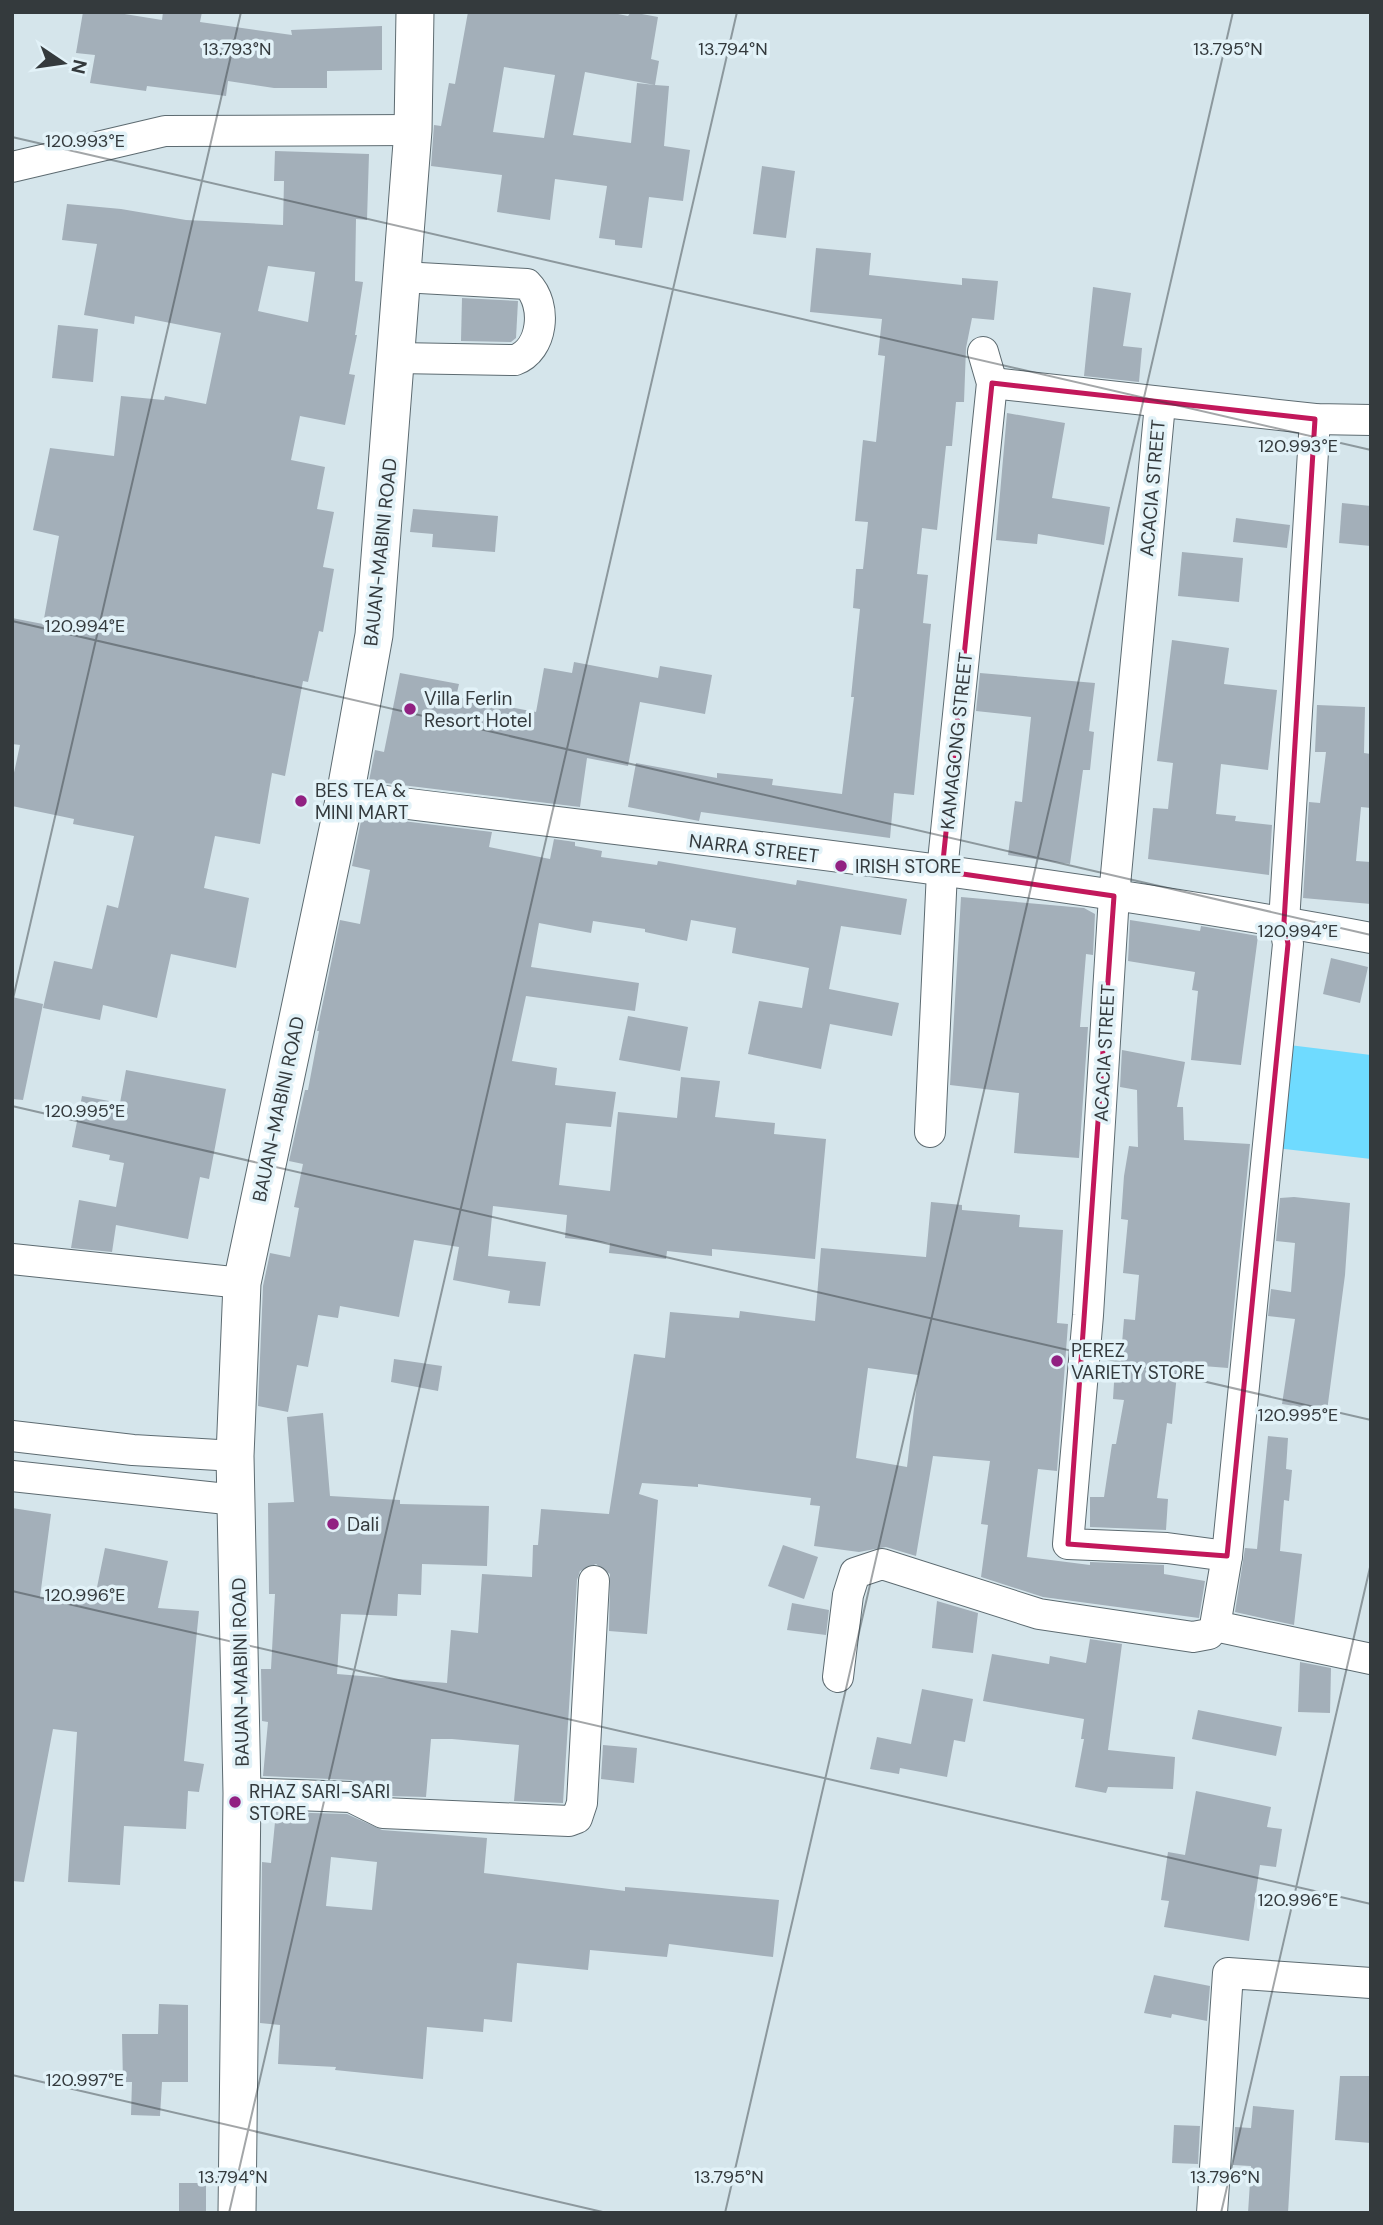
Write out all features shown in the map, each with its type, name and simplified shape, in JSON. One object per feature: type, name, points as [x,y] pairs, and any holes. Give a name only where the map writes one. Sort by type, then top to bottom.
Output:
[{"type":"main road","name":"BAUAN-MABINI ROAD","points":[[237,2213],[242,1793],[235,1456],[242,1283],[345,796],[374,635],[413,130],[415,12]]},
{"type":"street","points":[[12,167],[165,131],[413,130]]},
{"type":"street","points":[[397,358],[515,360],[527,356],[536,345],[540,302],[527,284],[402,277]]},
{"type":"street","name":"KAMAGONG STREET","points":[[930,1132],[942,872],[992,383],[983,352]]},
{"type":"street","points":[[992,383],[1160,404],[1315,419],[1371,420]]},
{"type":"street","name":"ACACIA STREET","points":[[1160,404],[1114,896],[1088,1315],[1068,1544],[1167,1548],[1227,1556]]},
{"type":"street","points":[[838,1677],[848,1595],[855,1573],[883,1564],[1039,1614],[1193,1637],[1209,1634],[1215,1626],[1227,1556],[1288,944],[1284,922],[1315,419]]},
{"type":"street","name":"NARRA STREET","points":[[345,796],[942,872],[1284,922],[1371,938]]},
{"type":"street","points":[[12,1259],[242,1283]]},
{"type":"street","points":[[12,1436],[133,1450],[235,1456]]},
{"type":"street","points":[[12,1476],[236,1500]]},
{"type":"street","points":[[242,1793],[351,1797],[383,1813],[569,1821],[577,1818],[582,1803],[594,1581]]},
{"type":"street","points":[[1215,1626],[1371,1659]]},
{"type":"street","points":[[1212,2213],[1228,1973],[1371,1983]]},
{"type":"highlighted area","points":[[992,383],[1315,419],[1284,922],[1288,944],[1227,1556],[1068,1544],[1114,896],[942,871]]},
{"type":"shaded area","points":[[1289,1045],[1371,1055],[1371,1159],[1276,1148]]},
{"type":"building","points":[[83,12],[112,12],[162,20],[163,12],[202,12],[200,22],[292,35],[291,30],[382,26],[382,70],[327,71],[327,88],[274,88],[228,81],[226,96],[147,86],[146,91],[90,83],[95,55],[76,53]]},
{"type":"building","points":[[468,12],[608,12],[628,16],[631,12],[658,17],[651,59],[659,61],[655,85],[669,86],[664,146],[690,150],[683,201],[649,197],[642,248],[615,245],[615,240],[599,238],[607,186],[555,179],[550,220],[497,212],[502,175],[431,166],[434,125],[441,126],[449,83],[455,84]],"holes":[[[504,67],[555,75],[544,138],[493,132]],[[585,72],[655,85],[637,83],[631,143],[573,135]]]},
{"type":"building","points":[[275,151],[369,154],[367,220],[356,219],[355,281],[363,282],[349,374],[355,375],[345,425],[300,416],[291,460],[325,467],[317,509],[334,512],[323,567],[334,569],[323,632],[319,631],[308,682],[303,681],[285,776],[272,773],[260,844],[215,836],[204,888],[249,898],[236,968],[171,954],[157,1018],[103,1005],[100,1020],[43,1008],[54,961],[92,969],[107,905],[118,908],[134,836],[73,824],[74,819],[12,806],[12,782],[20,745],[12,744],[12,618],[43,624],[59,536],[33,530],[50,448],[114,456],[121,396],[164,400],[165,396],[206,404],[221,333],[135,316],[134,324],[84,315],[97,244],[62,240],[67,204],[121,209],[186,220],[283,225],[284,181],[274,181]],"holes":[[[268,266],[315,272],[308,322],[258,311]]]},
{"type":"building","points":[[762,166],[795,171],[786,238],[753,234]]},
{"type":"building","points":[[816,248],[871,253],[869,275],[962,285],[962,278],[998,281],[994,320],[972,318],[966,348],[964,402],[956,402],[952,446],[946,446],[937,530],[922,528],[917,574],[928,575],[923,623],[931,624],[914,795],[894,793],[890,838],[701,812],[699,821],[628,807],[636,763],[717,778],[717,773],[773,779],[772,785],[842,794],[854,697],[851,697],[860,609],[853,608],[856,569],[863,569],[868,522],[855,521],[863,440],[876,442],[885,356],[878,355],[882,319],[810,312]]},
{"type":"building","points":[[1093,287],[1131,293],[1123,346],[1142,348],[1139,382],[1084,376]]},
{"type":"building","points":[[462,298],[518,301],[516,338],[511,342],[461,341]]},
{"type":"building","points":[[58,325],[98,329],[93,382],[52,378]]},
{"type":"building","points":[[1007,413],[1065,423],[1052,498],[1110,507],[1104,545],[1038,534],[1037,544],[996,540]]},
{"type":"building","points":[[1342,503],[1371,506],[1371,546],[1339,543]]},
{"type":"building","points":[[413,509],[498,516],[495,552],[432,547],[433,534],[410,532]]},
{"type":"building","points":[[1236,518],[1290,525],[1287,548],[1233,542]]},
{"type":"building","points":[[1182,552],[1243,558],[1239,602],[1178,596]]},
{"type":"building","points":[[1172,640],[1229,648],[1224,684],[1277,690],[1268,770],[1221,764],[1216,814],[1236,816],[1235,821],[1272,825],[1269,875],[1148,859],[1153,808],[1168,809],[1173,763],[1157,761]]},
{"type":"building","points":[[574,662],[658,678],[660,666],[712,675],[705,714],[640,702],[628,766],[587,758],[580,807],[369,781],[375,750],[384,752],[400,673],[459,684],[456,697],[536,712],[544,668],[572,673]]},
{"type":"building","points":[[980,673],[1095,683],[1089,731],[1094,732],[1090,770],[1083,770],[1070,864],[1008,855],[1015,801],[1022,802],[1031,717],[976,711]]},
{"type":"building","points":[[1317,705],[1365,707],[1364,753],[1371,754],[1371,808],[1361,807],[1356,861],[1371,862],[1371,904],[1303,898],[1309,802],[1320,803],[1326,752],[1315,752]]},
{"type":"building","points":[[362,816],[492,832],[489,847],[550,859],[554,839],[575,842],[575,846],[602,851],[601,857],[657,865],[658,861],[796,885],[797,880],[907,899],[901,935],[841,926],[829,989],[899,1003],[892,1036],[830,1024],[821,1069],[748,1054],[759,1001],[802,1008],[809,968],[732,953],[736,928],[691,920],[687,941],[645,932],[645,929],[593,921],[591,933],[539,923],[531,967],[639,983],[635,1011],[526,996],[512,1061],[557,1068],[555,1085],[616,1092],[611,1127],[566,1123],[559,1185],[610,1191],[618,1112],[677,1118],[681,1077],[720,1081],[715,1117],[775,1123],[774,1134],[826,1139],[815,1259],[712,1249],[712,1256],[667,1251],[666,1259],[609,1253],[610,1243],[565,1238],[567,1215],[493,1206],[488,1256],[546,1262],[540,1306],[508,1303],[510,1291],[453,1280],[459,1247],[414,1240],[399,1317],[340,1306],[338,1318],[318,1315],[308,1367],[297,1365],[288,1412],[258,1406],[263,1286],[270,1253],[290,1257],[299,1208],[294,1207],[303,1164],[289,1161],[305,1090],[308,1090],[340,920],[360,924],[370,870],[352,866]]},
{"type":"building","points":[[961,897],[1084,908],[1095,914],[1093,955],[1086,954],[1080,1027],[1088,1027],[1079,1158],[1014,1153],[1019,1093],[950,1085]]},
{"type":"building","points":[[1130,920],[1200,931],[1201,926],[1258,936],[1241,1065],[1191,1060],[1198,991],[1192,990],[1195,972],[1128,961]]},
{"type":"building","points":[[1331,958],[1368,967],[1360,1003],[1323,994]]},
{"type":"building","points":[[12,997],[43,1004],[23,1100],[12,1099]]},
{"type":"building","points":[[628,1016],[688,1027],[680,1071],[619,1060]]},
{"type":"building","points":[[1122,1050],[1185,1062],[1177,1107],[1183,1107],[1184,1140],[1250,1144],[1228,1368],[1178,1364],[1172,1424],[1167,1423],[1157,1498],[1168,1499],[1166,1530],[1090,1527],[1090,1497],[1104,1497],[1112,1444],[1116,1444],[1124,1400],[1113,1399],[1115,1367],[1120,1368],[1124,1319],[1135,1320],[1139,1275],[1123,1273],[1128,1220],[1121,1219],[1124,1176],[1129,1146],[1138,1147],[1137,1090],[1120,1087]]},
{"type":"building","points":[[126,1070],[226,1089],[209,1179],[200,1177],[188,1239],[116,1225],[112,1252],[71,1248],[79,1200],[116,1207],[124,1163],[109,1160],[110,1155],[72,1147],[82,1096],[120,1103]]},
{"type":"building","points":[[1280,1198],[1350,1203],[1345,1275],[1327,1411],[1282,1404],[1295,1319],[1268,1316],[1271,1289],[1291,1292],[1295,1243],[1276,1241]]},
{"type":"building","points":[[931,1202],[962,1205],[962,1210],[1020,1215],[1019,1227],[1063,1230],[1057,1323],[1068,1324],[1057,1471],[1038,1469],[1027,1557],[1090,1565],[1090,1562],[1164,1565],[1164,1574],[1205,1581],[1199,1618],[1043,1597],[981,1577],[988,1525],[981,1524],[990,1461],[933,1456],[916,1556],[886,1547],[859,1552],[814,1546],[820,1506],[810,1505],[811,1498],[698,1484],[698,1487],[642,1483],[639,1494],[658,1500],[647,1634],[609,1631],[610,1574],[596,1564],[580,1571],[577,1580],[563,1803],[514,1801],[519,1745],[431,1739],[426,1797],[387,1796],[352,1780],[263,1776],[268,1722],[262,1721],[261,1669],[271,1669],[275,1594],[269,1594],[268,1503],[294,1502],[287,1417],[323,1413],[330,1496],[400,1500],[400,1504],[489,1506],[487,1566],[422,1564],[421,1595],[398,1594],[397,1616],[341,1614],[337,1674],[447,1683],[451,1630],[478,1633],[482,1574],[532,1577],[533,1545],[538,1545],[541,1509],[609,1514],[634,1354],[665,1358],[670,1312],[739,1318],[740,1311],[815,1321],[821,1248],[926,1257]],"holes":[[[868,1368],[918,1375],[907,1467],[856,1458]]]},
{"type":"building","points":[[394,1359],[442,1366],[438,1391],[391,1382]]},
{"type":"building","points":[[1268,1436],[1288,1438],[1286,1469],[1292,1470],[1289,1501],[1284,1500],[1280,1551],[1302,1554],[1294,1625],[1235,1612],[1245,1548],[1257,1549]]},
{"type":"building","points":[[12,1508],[51,1514],[40,1597],[94,1602],[105,1548],[168,1561],[158,1608],[199,1611],[184,1761],[204,1764],[199,1792],[188,1791],[186,1829],[124,1826],[120,1885],[68,1882],[77,1732],[53,1729],[24,1882],[12,1881]]},
{"type":"building","points":[[783,1545],[818,1557],[804,1599],[768,1586]]},
{"type":"building","points":[[937,1601],[978,1613],[973,1653],[932,1648]]},
{"type":"building","points":[[792,1603],[829,1610],[826,1635],[787,1630]]},
{"type":"building","points":[[1090,1639],[1122,1644],[1108,1750],[1175,1757],[1173,1789],[1108,1787],[1106,1793],[1075,1787],[1084,1739],[1081,1739],[1084,1719],[983,1701],[992,1654],[1049,1664],[1050,1656],[1086,1663]]},
{"type":"building","points":[[1300,1662],[1331,1668],[1330,1713],[1298,1712]]},
{"type":"building","points":[[922,1689],[973,1699],[965,1742],[954,1740],[947,1777],[900,1768],[899,1774],[870,1769],[877,1737],[911,1744]]},
{"type":"building","points":[[1198,1710],[1282,1727],[1276,1756],[1192,1739]]},
{"type":"building","points":[[603,1745],[637,1748],[634,1783],[601,1779]]},
{"type":"building","points":[[1196,1791],[1271,1807],[1267,1827],[1282,1829],[1276,1867],[1260,1865],[1249,1941],[1164,1927],[1169,1901],[1161,1900],[1168,1852],[1185,1855]]},
{"type":"building","points":[[276,1812],[347,1814],[382,1830],[487,1838],[484,1873],[625,1891],[625,1887],[779,1900],[773,1957],[669,1944],[667,1957],[590,1950],[588,1970],[517,1963],[512,2022],[484,2019],[483,2032],[427,2027],[423,2079],[335,2070],[336,2067],[278,2064],[280,2025],[260,2023],[262,1862],[271,1863]],"holes":[[[331,1857],[377,1862],[372,1910],[326,1906]]]},
{"type":"building","points":[[1154,1975],[1210,1986],[1207,2021],[1172,2014],[1171,2018],[1144,2013]]},
{"type":"building","points":[[159,2004],[188,2005],[188,2082],[162,2082],[160,2116],[131,2115],[132,2082],[123,2082],[122,2034],[158,2034]]},
{"type":"building","points":[[1340,2076],[1371,2076],[1371,2143],[1335,2140]]},
{"type":"building","points":[[1253,2106],[1294,2110],[1288,2213],[1248,2213],[1251,2166],[1233,2165],[1235,2127],[1251,2128]]},
{"type":"building","points":[[1174,2125],[1200,2126],[1198,2164],[1172,2163]]},
{"type":"building","points":[[179,2183],[206,2183],[206,2213],[179,2213]]},
{"type":"place","name":"Villa Ferlin Resort Hotel","points":[[410,709]]},
{"type":"place","name":"BES TEA & MINI MART","points":[[301,801]]},
{"type":"place","name":"IRISH STORE","points":[[841,866]]},
{"type":"place","name":"PEREZ VARIETY STORE","points":[[1057,1361]]},
{"type":"place","name":"Dali","points":[[333,1524]]},
{"type":"place","name":"RHAZ SARI-SARI STORE","points":[[235,1802]]}]
